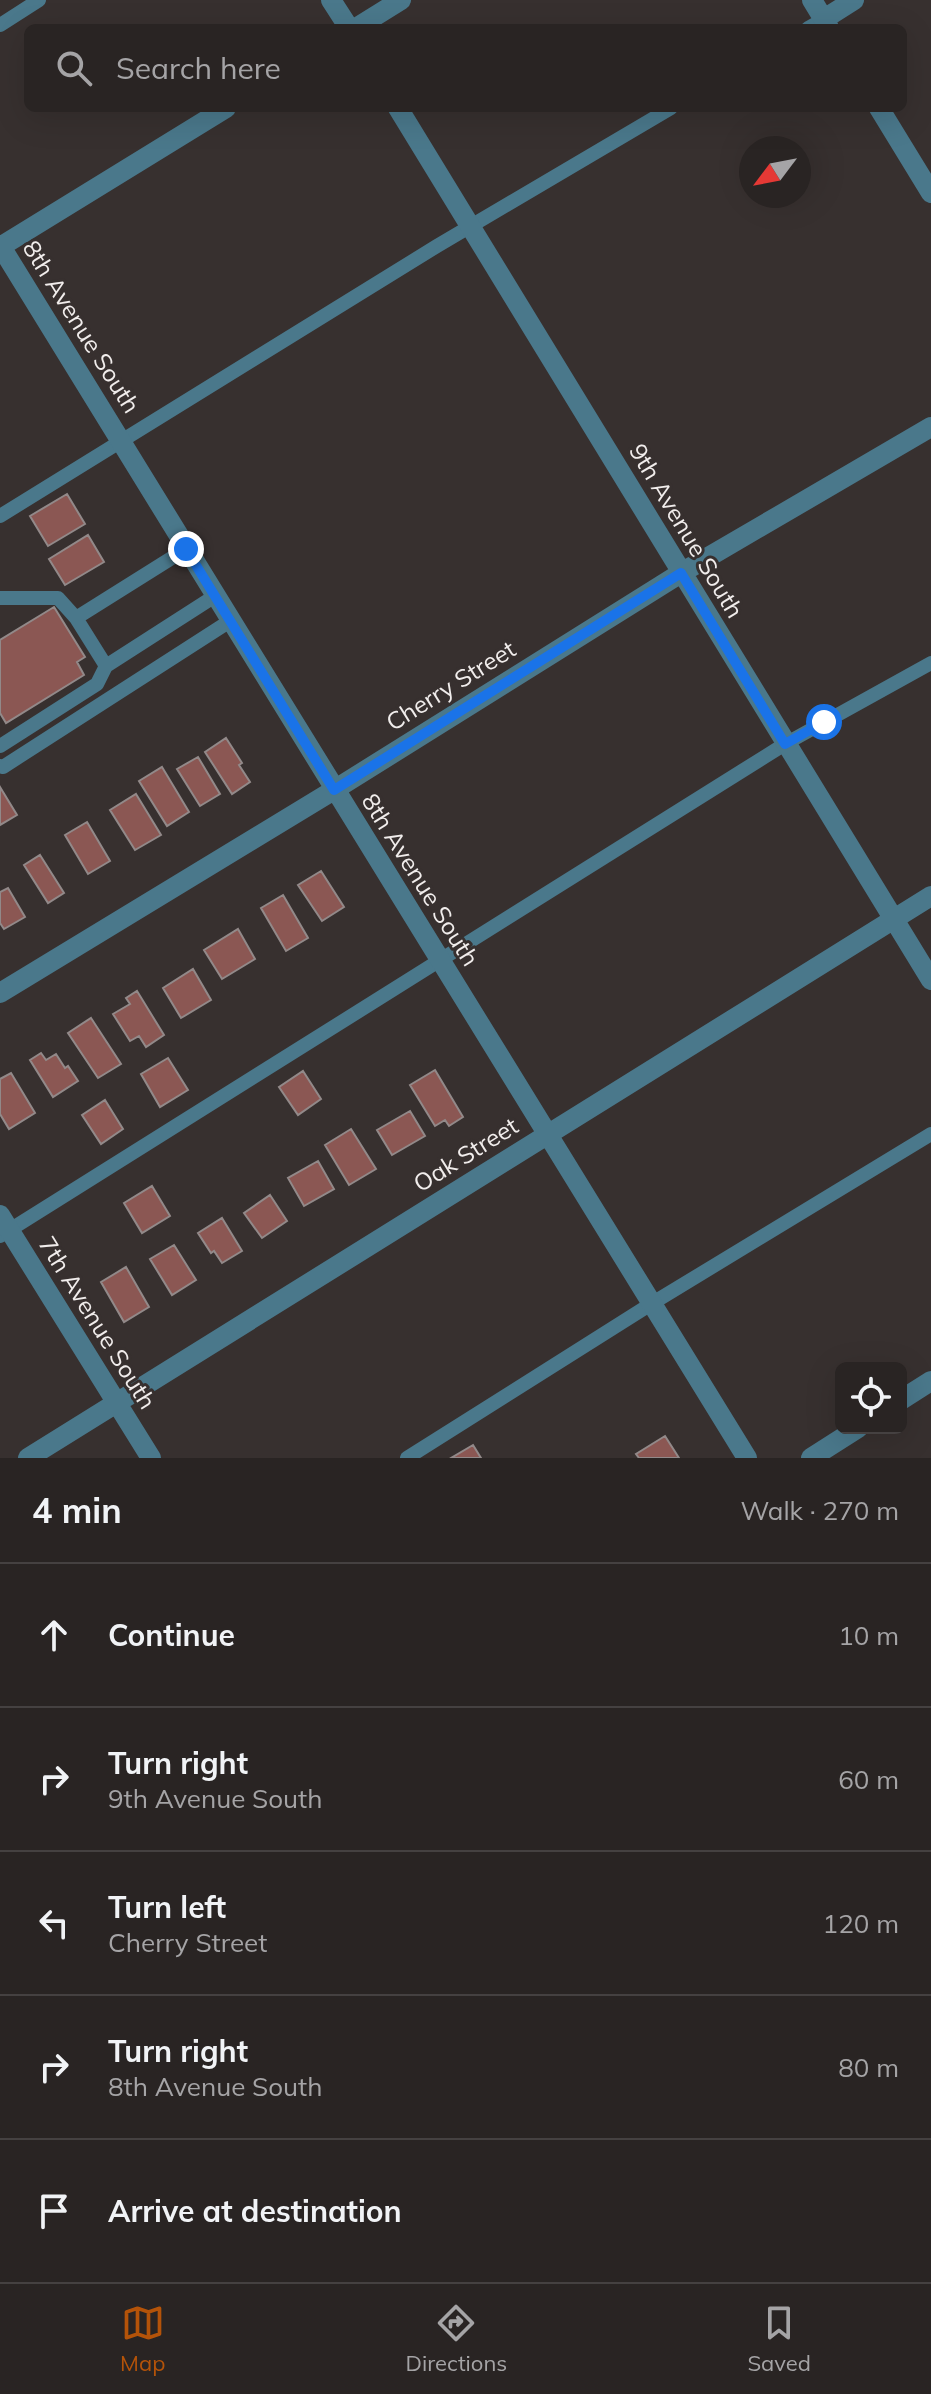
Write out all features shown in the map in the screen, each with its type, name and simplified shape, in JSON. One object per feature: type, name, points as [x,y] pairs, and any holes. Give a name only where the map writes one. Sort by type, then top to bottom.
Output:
[{"type":"street","points":[[331,0],[346,24]]},
{"type":"street","points":[[362,24],[401,0]]},
{"type":"street","points":[[812,0],[820,24]]},
{"type":"street","points":[[821,24],[854,0]]},
{"type":"street","points":[[0,246],[219,112]]},
{"type":"street","name":"9th Avenue South","points":[[400,112],[931,980]]},
{"type":"street","points":[[881,112],[931,193]]},
{"type":"street","name":"8th Avenue South","points":[[0,246],[747,1458]]},
{"type":"street","name":"Cherry Street","points":[[0,993],[334,790],[681,573],[931,427]]},
{"type":"street","name":"Oak Street","points":[[28,1458],[931,896]]},
{"type":"street","name":"7th Avenue South","points":[[3,1227],[151,1458]]},
{"type":"street","points":[[907,1396],[931,1381]]},
{"type":"street","points":[[811,1458],[849,1434]]},
{"type":"lane","points":[[0,25],[39,0]]},
{"type":"lane","points":[[0,516],[470,226],[664,112]]},
{"type":"lane","points":[[76,618],[186,549]]},
{"type":"lane","points":[[0,746],[97,684],[106,666],[215,596]]},
{"type":"lane","points":[[0,598],[58,598],[76,618],[106,666]]},
{"type":"lane","points":[[0,766],[3,767],[230,621]]},
{"type":"lane","points":[[3,1227],[440,962],[785,744],[931,663]]},
{"type":"lane","points":[[407,1458],[651,1304],[931,1134]]},
{"type":"building","points":[[67,494],[85,524],[48,546],[30,516]]},
{"type":"building","points":[[88,535],[104,562],[65,585],[49,559]]},
{"type":"building","points":[[54,607],[85,657],[77,662],[84,675],[6,723],[0,713],[0,640]]},
{"type":"building","points":[[226,738],[250,782],[232,794],[205,752]]},
{"type":"building","points":[[198,757],[220,794],[200,806],[177,769]]},
{"type":"building","points":[[162,767],[189,812],[167,826],[139,781]]},
{"type":"building","points":[[0,787],[17,815],[0,825]]},
{"type":"building","points":[[136,794],[161,835],[135,850],[110,810]]},
{"type":"building","points":[[87,822],[110,861],[88,874],[65,835]]},
{"type":"building","points":[[40,855],[64,893],[48,903],[24,865]]},
{"type":"building","points":[[321,871],[344,907],[322,921],[298,885]]},
{"type":"building","points":[[8,888],[25,917],[4,929],[0,923],[0,892]]},
{"type":"building","points":[[283,895],[308,938],[286,951],[261,908]]},
{"type":"building","points":[[238,929],[255,959],[222,979],[204,950]]},
{"type":"building","points":[[193,969],[211,1000],[181,1018],[163,988]]},
{"type":"building","points":[[137,991],[164,1035],[146,1047],[139,1036],[130,1041],[113,1014],[130,1004],[126,998]]},
{"type":"building","points":[[91,1018],[121,1064],[98,1078],[68,1033]]},
{"type":"building","points":[[41,1053],[46,1060],[56,1054],[78,1081],[53,1097],[30,1060]]},
{"type":"building","points":[[168,1058],[188,1090],[160,1107],[141,1074]]},
{"type":"building","points":[[435,1070],[463,1117],[449,1126],[445,1120],[435,1126],[410,1085]]},
{"type":"building","points":[[303,1071],[321,1099],[298,1115],[279,1087]]},
{"type":"building","points":[[11,1073],[35,1113],[9,1129],[0,1114],[0,1079]]},
{"type":"building","points":[[105,1100],[123,1129],[101,1144],[82,1115]]},
{"type":"building","points":[[410,1111],[425,1136],[392,1155],[377,1130]]},
{"type":"building","points":[[351,1129],[376,1169],[349,1185],[325,1145]]},
{"type":"building","points":[[318,1161],[334,1189],[304,1206],[288,1178]]},
{"type":"building","points":[[152,1186],[170,1216],[142,1233],[124,1203]]},
{"type":"building","points":[[270,1195],[287,1221],[262,1238],[244,1213]]},
{"type":"building","points":[[222,1218],[242,1251],[222,1263],[198,1233]]},
{"type":"building","points":[[174,1245],[196,1280],[172,1295],[150,1259]]},
{"type":"building","points":[[126,1267],[149,1307],[124,1322],[101,1282]]},
{"type":"building","points":[[665,1436],[679,1458],[639,1458],[636,1454]]},
{"type":"building","points":[[473,1445],[481,1458],[451,1458]]},
{"type":"route","points":[[186,549],[334,790],[681,573],[785,744],[824,722]]}]
